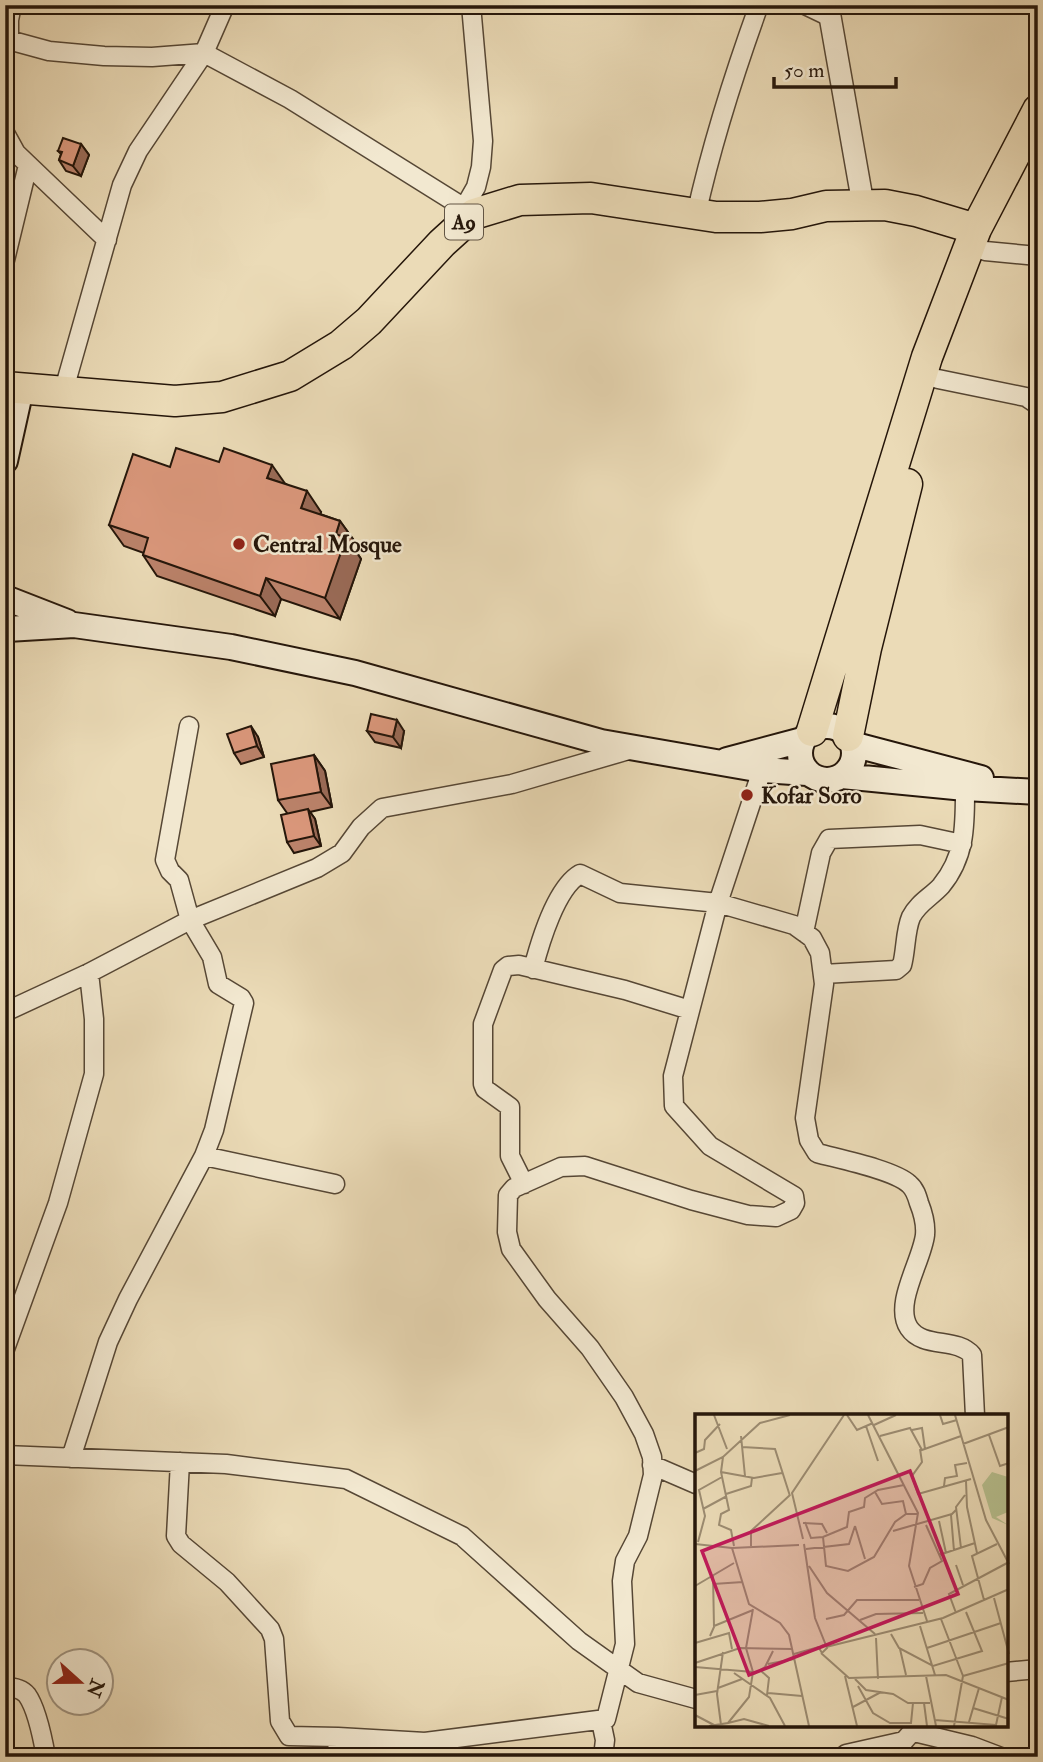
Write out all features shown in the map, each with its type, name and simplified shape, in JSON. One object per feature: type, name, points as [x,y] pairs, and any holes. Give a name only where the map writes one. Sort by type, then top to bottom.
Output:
[{"type":"highway","points":[[807,735],[927,357],[985,238],[1038,110]]},
{"type":"highway","points":[[850,740],[866,648],[897,521],[938,379],[985,238],[1038,147]]},
{"type":"highway","name":"A9","points":[[13,388],[175,401],[222,397],[290,376],[341,345],[369,321],[469,211],[520,200],[591,198],[696,215],[760,217],[792,214],[826,206],[886,205],[916,211],[985,238]]},
{"type":"main road","points":[[5,461],[13,388]]},
{"type":"main road","points":[[7,596],[11,609],[6,630],[74,625],[230,647],[355,673],[601,742],[762,770],[807,773],[824,780],[842,776],[965,788],[1035,791]]},
{"type":"main road","points":[[7,596],[74,625]]},
{"type":"main road","points":[[719,762],[807,735],[819,727],[830,726],[840,729],[850,740],[1035,791]]},
{"type":"main road","points":[[807,735],[799,751],[801,763],[807,773]]},
{"type":"main road","points":[[842,776],[853,762],[850,740]]},
{"type":"street","points":[[12,5],[7,40],[49,51],[152,57],[204,53],[290,99],[469,211],[481,167],[483,141],[471,5]]},
{"type":"street","points":[[63,393],[122,185],[138,151],[204,53],[225,5]]},
{"type":"street","points":[[696,215],[712,146],[759,5]]},
{"type":"street","points":[[806,5],[829,11],[863,204]]},
{"type":"street","points":[[5,133],[16,153],[107,240]]},
{"type":"street","points":[[5,260],[28,165]]},
{"type":"street","points":[[985,238],[1038,256]]},
{"type":"street","points":[[938,379],[1026,397],[1038,405]]},
{"type":"street","points":[[71,1458],[108,1342],[204,1156],[214,1130],[244,1003],[242,998],[218,984],[212,957],[190,920],[179,880],[170,871],[165,860],[188,726]]},
{"type":"street","points":[[5,1012],[89,973],[190,920],[317,869],[342,853],[361,827],[382,808],[512,784],[635,748]]},
{"type":"street","points":[[180,1462],[176,1536],[181,1544],[227,1582],[270,1629],[274,1639],[280,1721],[289,1736],[425,1742],[607,1719],[625,1644],[622,1581],[625,1561],[638,1536],[653,1475],[652,1457],[644,1434],[624,1397],[590,1348],[547,1299],[511,1249],[507,1232],[508,1195],[514,1188],[561,1167],[585,1166],[748,1215],[776,1217],[791,1210],[795,1203],[793,1196],[710,1146],[674,1106],[673,1076],[718,903],[762,770]]},
{"type":"street","points":[[823,974],[896,970],[902,965],[910,919],[919,905],[941,885],[960,852],[965,832],[965,788]]},
{"type":"street","points":[[804,932],[821,853],[829,839],[920,835],[962,844]]},
{"type":"street","points":[[533,969],[549,920],[559,900],[580,874],[620,893],[718,903],[794,925],[812,938],[820,953],[824,984],[805,1118],[809,1140],[817,1153],[891,1174],[908,1183],[915,1191],[926,1233],[919,1262],[905,1297],[904,1316],[909,1329],[921,1338],[964,1349],[972,1355],[975,1414]]},
{"type":"street","points":[[524,1184],[510,1156],[510,1107],[485,1089],[483,1084],[483,1024],[503,970],[508,966],[519,965],[625,990],[690,1010]]},
{"type":"street","points":[[5,1349],[58,1203],[94,1074],[94,1019],[89,973]]},
{"type":"street","points":[[204,1156],[335,1184]]},
{"type":"street","points":[[5,1455],[226,1464],[346,1479],[462,1536],[579,1641],[638,1683],[695,1699]]},
{"type":"street","points":[[652,1465],[695,1483]]},
{"type":"street","points":[[1008,1672],[1038,1669]]},
{"type":"street","points":[[5,1688],[21,1690],[27,1696],[42,1737],[46,1757]]},
{"type":"street","points":[[601,1721],[605,1740],[603,1757]]},
{"type":"street","points":[[843,1757],[846,1754],[904,1741],[916,1729],[1001,1757]]},
{"type":"street","points":[[337,1757],[338,1737]]},
{"type":"building","points":[[63,138],[81,144],[73,166],[59,160],[62,152],[58,151]]},
{"type":"building","name":"Central Mosque","points":[[176,448],[219,462],[224,448],[272,465],[267,478],[307,491],[301,508],[340,521],[336,534],[346,538],[325,598],[266,578],[260,596],[143,555],[148,538],[109,525],[133,454],[170,467]]},
{"type":"building","points":[[371,714],[397,720],[393,737],[367,731]]},
{"type":"building","points":[[251,726],[257,746],[234,753],[227,734]]},
{"type":"building","points":[[314,755],[321,792],[278,800],[271,764]]},
{"type":"building","points":[[308,809],[314,836],[287,842],[281,815]]},
{"type":"place","name":"Central Mosque","points":[[239,544]]},
{"type":"place","name":"Kofar Soro","points":[[747,795]]}]
